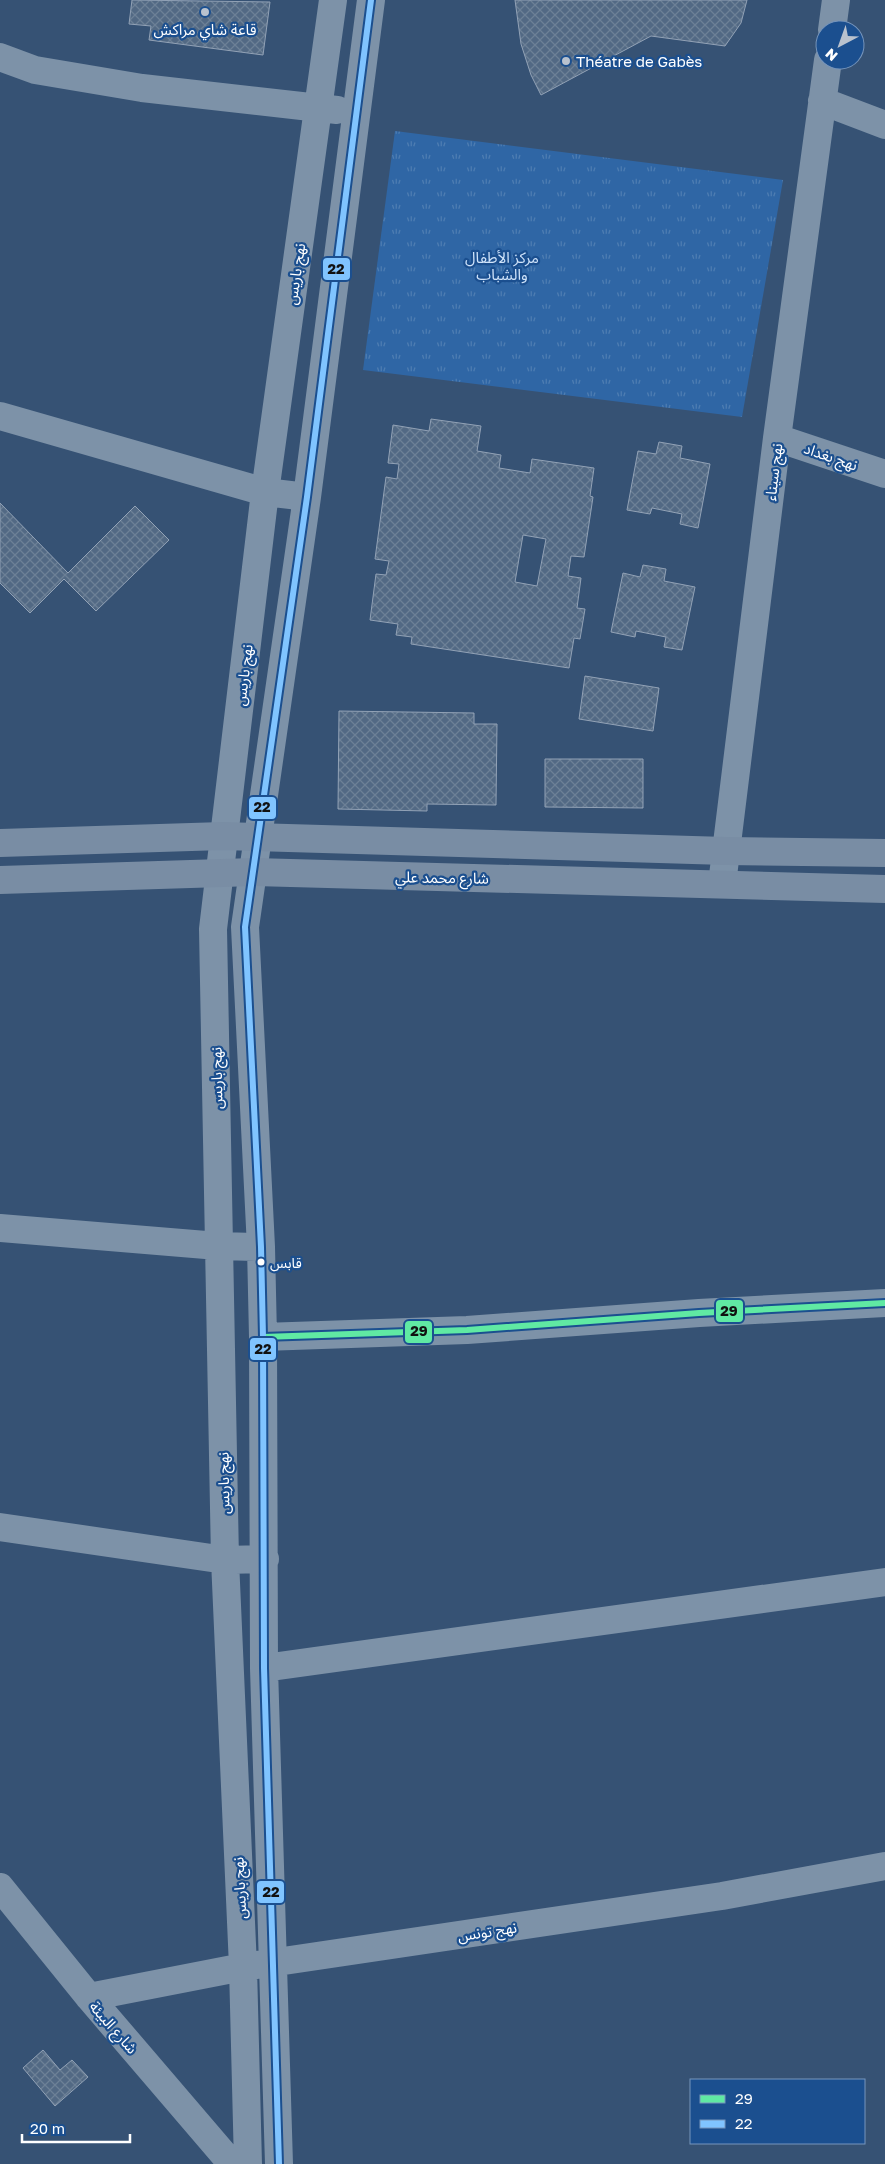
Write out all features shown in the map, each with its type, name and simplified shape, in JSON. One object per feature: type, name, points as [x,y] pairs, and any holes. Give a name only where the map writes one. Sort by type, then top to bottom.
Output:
[{"type":"street","name":"نهج باريس","points":[[248,2164],[243,1967],[225,1560],[213,929],[265,492],[333,0]]},
{"type":"street","points":[[279,2164],[275,1964],[264,1668],[265,1559],[261,1247],[245,926],[307,497],[371,0]]},
{"type":"street","points":[[833,20],[836,0]]},
{"type":"street","points":[[0,57],[35,70],[142,88],[356,112]]},
{"type":"street","name":"نهج سيناء","points":[[722,884],[777,438],[827,70]]},
{"type":"street","points":[[822,101],[885,125]]},
{"type":"street","points":[[0,416],[265,492],[307,497]]},
{"type":"street","name":"نهج بغداد","points":[[777,438],[885,474]]},
{"type":"street","points":[[0,843],[223,836],[726,851],[885,853]]},
{"type":"street","name":"شارع محمد علي","points":[[0,880],[254,872],[885,889]]},
{"type":"street","points":[[0,1228],[218,1246],[261,1247]]},
{"type":"street","points":[[263,1338],[467,1330],[699,1313],[885,1303]]},
{"type":"street","points":[[0,1527],[225,1560],[265,1559]]},
{"type":"street","points":[[264,1668],[885,1582]]},
{"type":"street","name":"نهج تونس","points":[[89,1997],[243,1967],[275,1964],[722,1896],[885,1866]]},
{"type":"street","name":"شارع البيئة","points":[[0,1887],[89,1997],[232,2164]]},
{"type":"green space","name":"مركز الأطفال والشباب","points":[[395,131],[783,180],[742,417],[363,370]]},
{"type":"building","points":[[132,0],[270,2],[263,55],[149,40],[151,26],[129,24]]},
{"type":"building","name":"Théatre de Gabès","points":[[515,0],[747,0],[741,23],[725,46],[651,36],[541,95],[531,75],[521,44]]},
{"type":"building","points":[[431,419],[481,426],[477,451],[501,455],[499,468],[530,473],[532,459],[594,468],[590,496],[593,497],[584,557],[571,556],[568,576],[581,578],[577,608],[585,609],[580,639],[574,638],[569,668],[411,644],[412,637],[396,635],[398,624],[370,620],[376,574],[386,575],[389,561],[375,559],[386,477],[397,479],[399,464],[388,463],[393,425],[429,431]],"holes":[[[523,535],[546,539],[537,586],[515,582]]]},
{"type":"building","points":[[659,442],[682,446],[680,458],[710,464],[698,528],[680,524],[682,514],[652,508],[650,514],[627,510],[638,451],[656,454]]},
{"type":"building","points":[[0,503],[68,573],[135,506],[169,540],[96,611],[64,579],[30,613],[0,583]]},
{"type":"building","points":[[643,565],[666,569],[664,581],[695,587],[682,650],[664,647],[666,637],[636,631],[635,637],[611,632],[623,573],[640,577]]},
{"type":"building","points":[[585,676],[659,688],[653,731],[579,719]]},
{"type":"building","points":[[339,711],[474,713],[474,724],[497,724],[496,805],[427,804],[427,811],[338,809]]},
{"type":"building","points":[[545,759],[643,759],[643,808],[545,807]]},
{"type":"building","points":[[43,2050],[60,2070],[72,2060],[88,2077],[55,2106],[23,2068]]},
{"type":"transit line","name":"22","points":[[279,2164],[264,1668],[261,1247],[245,927],[307,497],[371,0]]},
{"type":"transit line","name":"29","points":[[263,1337],[467,1330],[699,1313],[885,1303]]},
{"type":"place","name":"قاعة شاي مراكش","points":[[205,12]]},
{"type":"place","name":"Théatre de Gabès","points":[[566,61]]},
{"type":"place","name":"قابس","points":[[261,1262]]}]
